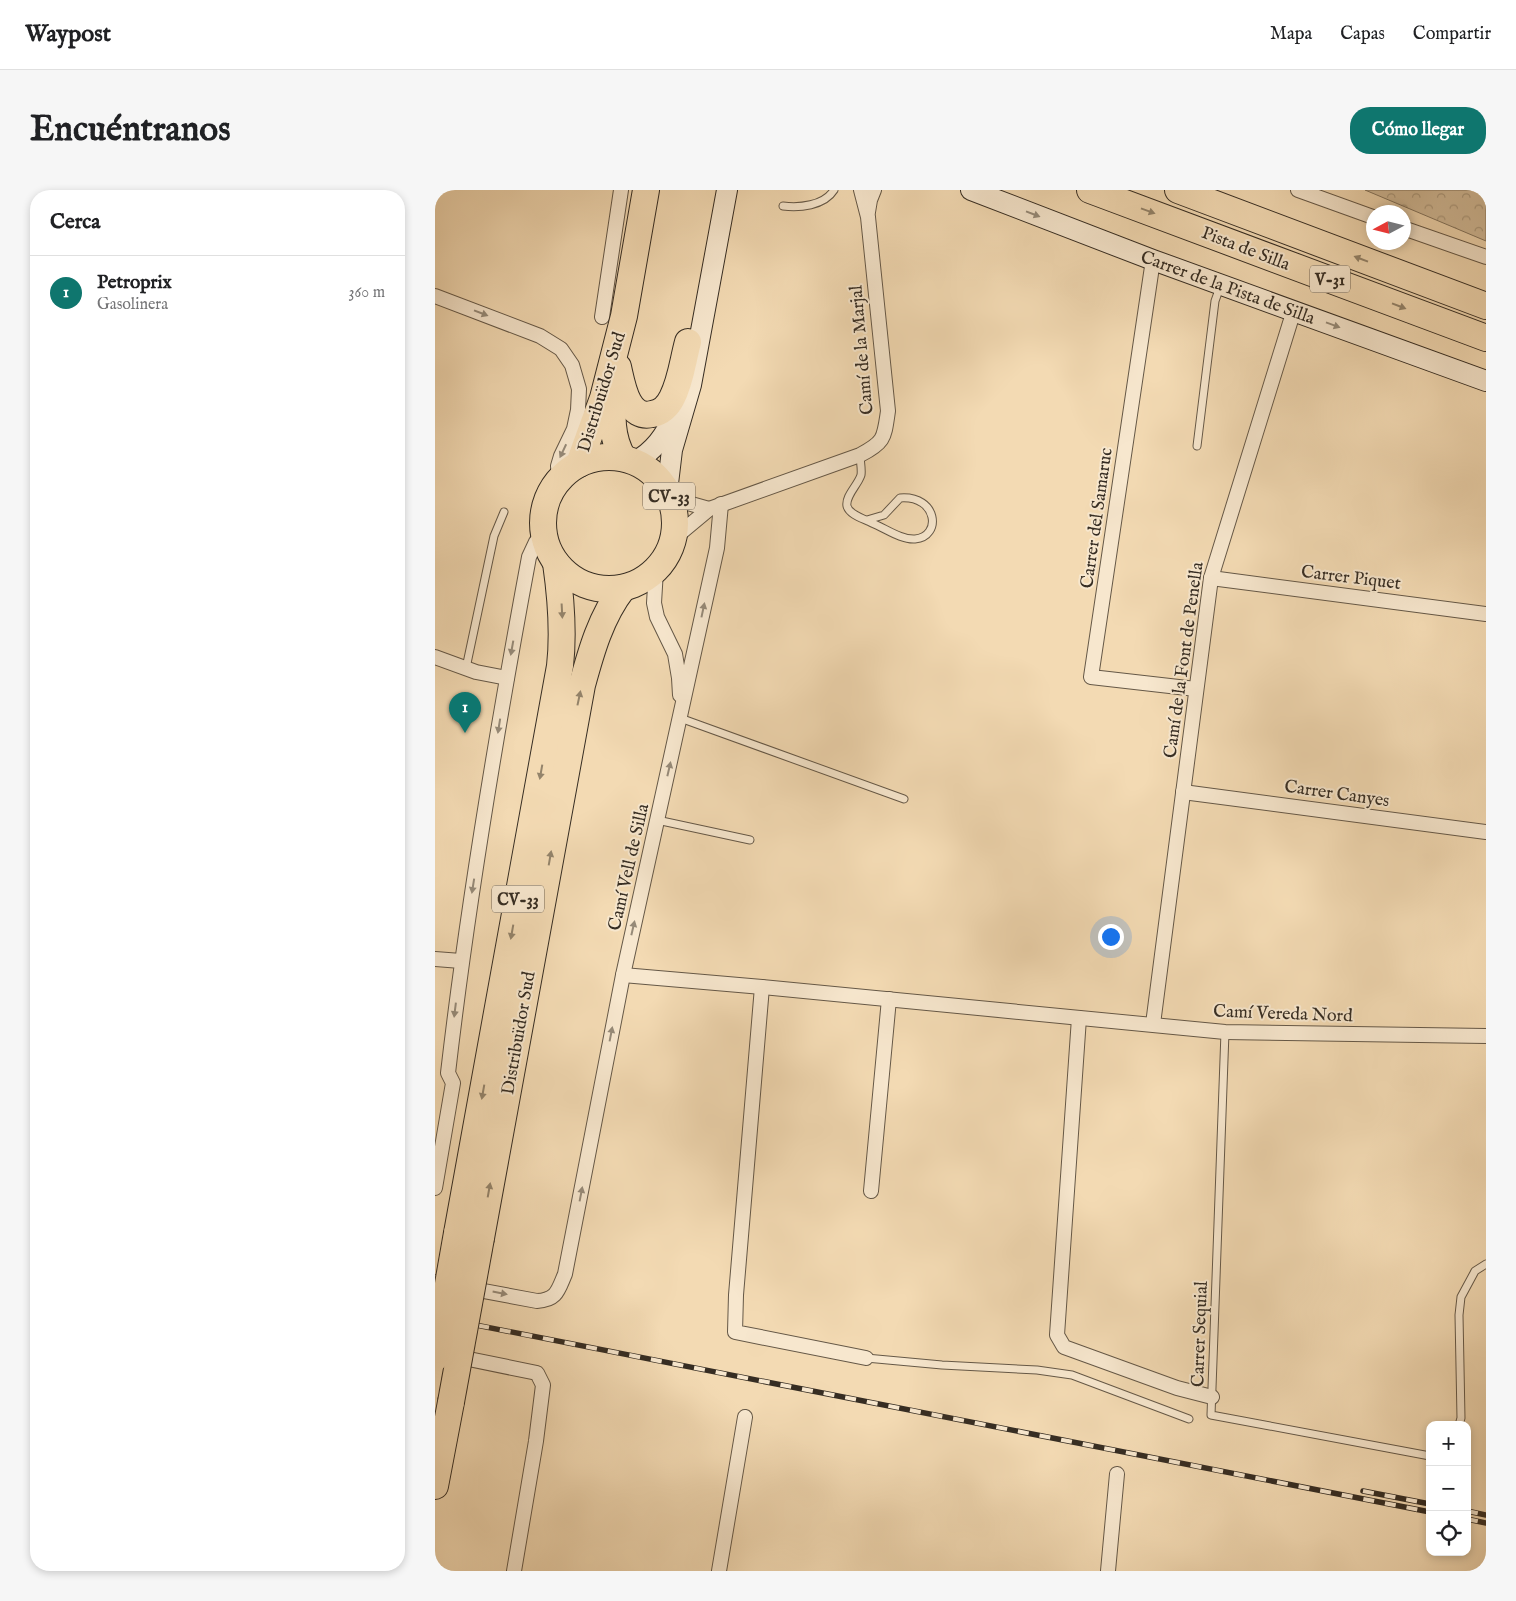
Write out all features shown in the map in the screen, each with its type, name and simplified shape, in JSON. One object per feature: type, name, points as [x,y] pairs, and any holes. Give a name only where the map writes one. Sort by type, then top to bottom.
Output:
[{"type":"highway","points":[[613,316],[646,190]]},
{"type":"highway","name":"Pista de Silla","points":[[1090,190],[1486,338]]},
{"type":"highway","name":"Pista de Silla","points":[[1178,190],[1486,306]]},
{"type":"highway","name":"Distribuïdor Sud","points":[[613,316],[618,367],[612,422],[613,438],[628,460]]},
{"type":"highway","name":"Distribuïdor Sud","points":[[569,472],[603,398],[613,316]]},
{"type":"highway","points":[[618,367],[628,402],[633,409],[640,414],[661,412],[672,399],[688,342]]},
{"type":"highway","points":[[569,472],[601,457],[628,460]]},
{"type":"highway","name":"CV-33","points":[[569,472],[548,497],[543,516],[544,536],[549,550],[556,563],[569,576],[586,586],[604,589],[623,588],[641,582],[656,570],[667,556],[673,539],[675,518],[669,495],[653,474],[628,460]]},
{"type":"highway","name":"Distribuïdor Sud","points":[[435,1486],[451,1402],[469,1235],[560,666],[563,637],[561,597],[556,563]]},
{"type":"highway","name":"Distribuïdor Sud","points":[[435,1358],[469,1235],[582,686],[599,629],[615,598],[623,588]]},
{"type":"street","points":[[613,316],[621,190]]},
{"type":"street","points":[[688,342],[717,190]]},
{"type":"street","name":"CV-33","points":[[669,495],[673,450],[688,399],[727,190]]},
{"type":"street","name":"Camí de la Marjal","points":[[673,539],[715,506],[860,455],[876,447],[885,436],[888,411],[868,218],[861,190]]},
{"type":"street","name":"Camí de la Marjal","points":[[868,218],[870,200],[874,190]]},
{"type":"street","name":"Carrer de la Pista de Silla","points":[[971,190],[1153,260],[1294,310],[1486,382]]},
{"type":"street","points":[[1297,190],[1366,215]]},
{"type":"street","points":[[1411,231],[1486,257]]},
{"type":"street","name":"Carrer del Samaruc","points":[[1153,260],[1091,677],[1197,689]]},
{"type":"street","points":[[435,296],[541,336],[561,349],[572,365],[579,389],[578,410],[574,429],[558,466],[569,472]]},
{"type":"street","name":"Camí de la Font de Penella","points":[[1153,1024],[1211,578],[1294,310]]},
{"type":"street","name":"CV-33","points":[[628,460],[643,457],[659,443],[674,416],[682,392],[688,360],[688,342]]},
{"type":"street","points":[[669,495],[690,505],[715,506]]},
{"type":"street","name":"Camí Vell de Silla","points":[[435,1282],[537,1300],[547,1300],[557,1294],[565,1274],[623,975],[717,548],[715,506]]},
{"type":"street","points":[[435,1188],[453,1083],[448,1073],[461,961],[507,678],[529,557],[536,542],[544,536]]},
{"type":"street","points":[[656,570],[654,603],[657,617],[675,654],[679,678],[680,718]]},
{"type":"street","name":"Carrer Piquet","points":[[1211,578],[1486,614]]},
{"type":"street","points":[[435,657],[466,668],[507,678]]},
{"type":"street","name":"Carrer Canyes","points":[[1183,792],[1486,832]]},
{"type":"street","points":[[435,959],[461,961]]},
{"type":"street","points":[[623,975],[889,999],[871,1191]]},
{"type":"street","points":[[762,987],[736,1296],[735,1332],[866,1358]]},
{"type":"street","name":"Camí Vereda Nord","points":[[889,999],[1225,1032],[1486,1036]]},
{"type":"street","points":[[1079,1018],[1057,1335],[1064,1347],[1177,1388],[1212,1397]]},
{"type":"street","points":[[435,1353],[529,1370],[537,1373],[543,1385],[536,1441],[514,1571]]},
{"type":"street","points":[[719,1571],[745,1417]]},
{"type":"street","points":[[1108,1571],[1117,1474]]},
{"type":"lane","points":[[783,206],[798,208],[820,201],[832,194],[834,190]]},
{"type":"lane","points":[[1197,446],[1215,302],[1221,284]]},
{"type":"lane","points":[[860,455],[861,475],[848,500],[847,506],[849,511],[867,520],[904,537],[916,539],[925,536],[931,529],[933,517],[928,508],[919,500],[909,497],[900,498],[884,515],[867,520]]},
{"type":"lane","points":[[466,668],[494,536],[504,512]]},
{"type":"lane","points":[[680,718],[904,799]]},
{"type":"lane","points":[[657,820],[750,840]]},
{"type":"lane","name":"Carrer Sequial","points":[[1225,1032],[1211,1415],[1426,1455]]},
{"type":"lane","points":[[1460,1421],[1459,1315],[1461,1297],[1475,1271],[1486,1264]]},
{"type":"lane","points":[[866,1358],[1072,1374],[1189,1419]]},
{"type":"green space","points":[[1365,190],[1486,190],[1486,241],[1411,209],[1411,205],[1401,205]]},
{"type":"railway","points":[[435,1317],[1426,1511]]},
{"type":"railway","points":[[1363,1491],[1426,1503]]},
{"type":"railway","points":[[1471,1512],[1486,1515]]},
{"type":"railway","points":[[1471,1520],[1486,1523]]},
{"type":"place","name":"Petroprix","points":[[465,733]]}]
